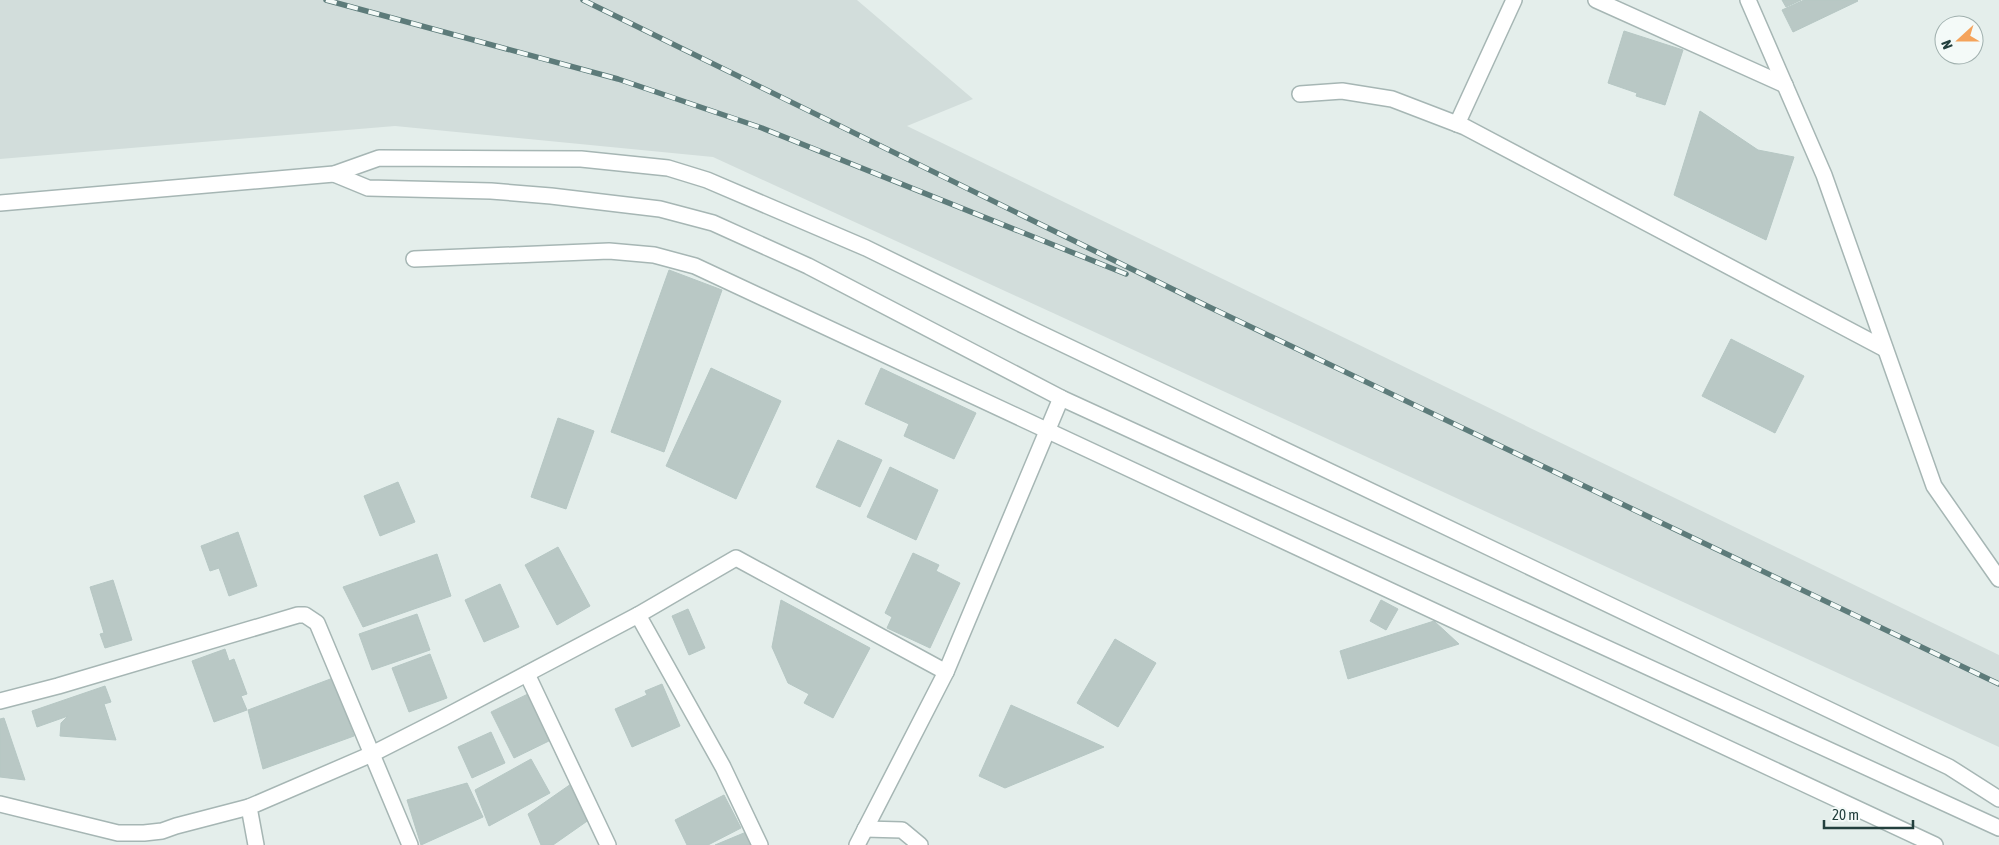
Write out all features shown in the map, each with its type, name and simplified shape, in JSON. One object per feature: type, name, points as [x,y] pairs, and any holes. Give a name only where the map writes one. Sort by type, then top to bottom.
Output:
[{"type":"street","points":[[1457,124],[1514,0]]},
{"type":"street","points":[[1596,0],[1785,85]]},
{"type":"street","points":[[1748,0],[1824,175],[1934,486],[1997,573]]},
{"type":"street","points":[[1300,94],[1342,91],[1366,94],[1392,99],[1457,124],[1885,349]]},
{"type":"street","points":[[0,203],[334,174],[379,158],[581,159],[668,168],[707,180],[866,248],[1026,327],[1949,766],[1999,799]]},
{"type":"street","points":[[334,174],[368,188],[491,191],[552,196],[660,209],[713,223],[808,266],[1061,398],[1999,828]]},
{"type":"street","points":[[414,259],[609,251],[654,255],[695,266],[1936,845]]},
{"type":"street","points":[[857,845],[946,672],[1061,398]]},
{"type":"street","points":[[0,804],[118,833],[162,831],[249,807],[372,754],[638,615],[736,558],[946,672]]},
{"type":"street","points":[[0,701],[58,686],[298,615],[305,615],[317,623],[410,845]]},
{"type":"street","points":[[638,615],[723,766],[760,845]]},
{"type":"street","points":[[527,674],[608,845]]},
{"type":"street","points":[[249,807],[256,845]]},
{"type":"street","points":[[866,829],[902,830],[920,845]]},
{"type":"shaded area","points":[[0,0],[857,0],[973,99],[907,126],[1999,655],[1999,747],[713,157],[395,126],[0,159]]},
{"type":"building","points":[[1782,0],[1801,0],[1786,7]]},
{"type":"building","points":[[1804,0],[1858,1],[1793,32],[1782,10]]},
{"type":"building","points":[[1624,31],[1683,50],[1665,105],[1636,96],[1637,93],[1608,83]]},
{"type":"building","points":[[1700,111],[1758,150],[1794,157],[1766,240],[1674,195]]},
{"type":"building","points":[[669,270],[722,290],[664,452],[611,432]]},
{"type":"building","points":[[1731,339],[1804,376],[1775,433],[1702,396]]},
{"type":"building","points":[[711,368],[781,401],[736,499],[666,466]]},
{"type":"building","points":[[881,368],[976,413],[954,459],[904,436],[909,424],[865,404]]},
{"type":"building","points":[[558,418],[594,431],[566,509],[531,497]]},
{"type":"building","points":[[838,440],[882,460],[860,507],[816,487]]},
{"type":"building","points":[[890,467],[938,490],[916,540],[867,517]]},
{"type":"building","points":[[398,482],[415,522],[380,536],[364,496]]},
{"type":"building","points":[[238,532],[257,586],[229,596],[219,568],[210,571],[201,546]]},
{"type":"building","points":[[558,547],[590,606],[557,625],[525,565]]},
{"type":"building","points":[[913,553],[939,565],[936,571],[960,583],[930,648],[887,628],[892,617],[885,613]]},
{"type":"building","points":[[437,554],[451,596],[363,627],[343,587]]},
{"type":"building","points":[[113,580],[132,640],[105,648],[100,634],[104,633],[90,587]]},
{"type":"building","points":[[500,584],[519,627],[484,642],[465,600]]},
{"type":"building","points":[[781,600],[870,648],[833,718],[804,703],[809,694],[788,683],[772,647]]},
{"type":"building","points":[[1381,600],[1398,609],[1386,630],[1370,621]]},
{"type":"building","points":[[688,609],[705,648],[689,655],[672,616]]},
{"type":"building","points":[[417,614],[430,650],[372,670],[359,634]]},
{"type":"building","points":[[1434,621],[1459,644],[1348,679],[1340,651]]},
{"type":"building","points":[[1115,639],[1156,663],[1118,727],[1077,703]]},
{"type":"building","points":[[225,649],[229,661],[234,659],[247,694],[241,696],[247,710],[214,722],[192,661]]},
{"type":"building","points":[[430,654],[447,698],[409,712],[392,668]]},
{"type":"building","points":[[333,678],[354,736],[263,769],[248,710]]},
{"type":"building","points":[[662,684],[680,726],[632,747],[615,709],[647,695],[645,691]]},
{"type":"building","points":[[105,686],[111,702],[104,704],[116,740],[60,736],[61,723],[68,716],[37,727],[32,711]]},
{"type":"building","points":[[532,692],[555,738],[514,758],[491,712]]},
{"type":"building","points":[[1011,705],[1104,747],[1005,788],[979,776]]},
{"type":"building","points":[[4,718],[25,780],[0,777],[0,719]]},
{"type":"building","points":[[491,732],[505,763],[472,778],[458,747]]},
{"type":"building","points":[[531,759],[550,793],[489,826],[475,790]]},
{"type":"building","points":[[467,783],[483,817],[421,845],[407,800]]},
{"type":"building","points":[[571,784],[593,817],[553,845],[541,845],[528,814]]},
{"type":"building","points":[[724,795],[741,828],[708,845],[687,845],[675,820]]},
{"type":"building","points":[[751,830],[757,845],[715,845]]},
{"type":"railway","points":[[326,0],[618,79],[762,128],[1126,274]]},
{"type":"railway","points":[[583,0],[1205,305],[1999,684]]}]
